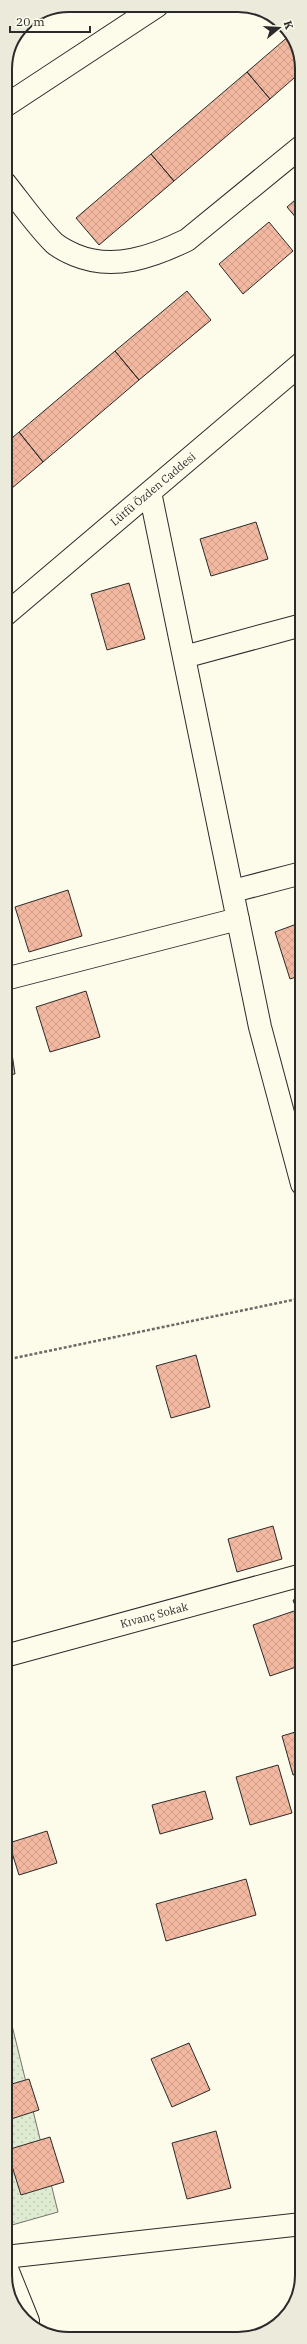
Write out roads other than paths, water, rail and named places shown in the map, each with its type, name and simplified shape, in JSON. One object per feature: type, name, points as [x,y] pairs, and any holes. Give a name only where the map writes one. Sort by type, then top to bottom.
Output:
[{"type":"street","points":[[12,101],[148,12]]},
{"type":"street","points":[[12,192],[55,244],[67,251],[93,261],[127,262],[166,250],[187,240],[295,152]]},
{"type":"street","name":"Lütfü Özden Caddesi","points":[[12,609],[295,369]]},
{"type":"street","points":[[150,492],[260,1026],[295,1158]]},
{"type":"street","points":[[184,657],[295,627]]},
{"type":"street","points":[[233,891],[295,875]]},
{"type":"street","points":[[12,977],[238,919]]},
{"type":"street","name":"Kıvanç Sokak","points":[[12,1654],[295,1577]]},
{"type":"street","points":[[12,2256],[295,2225]]},
{"type":"street","points":[[13,2284],[22,2307]]}]
